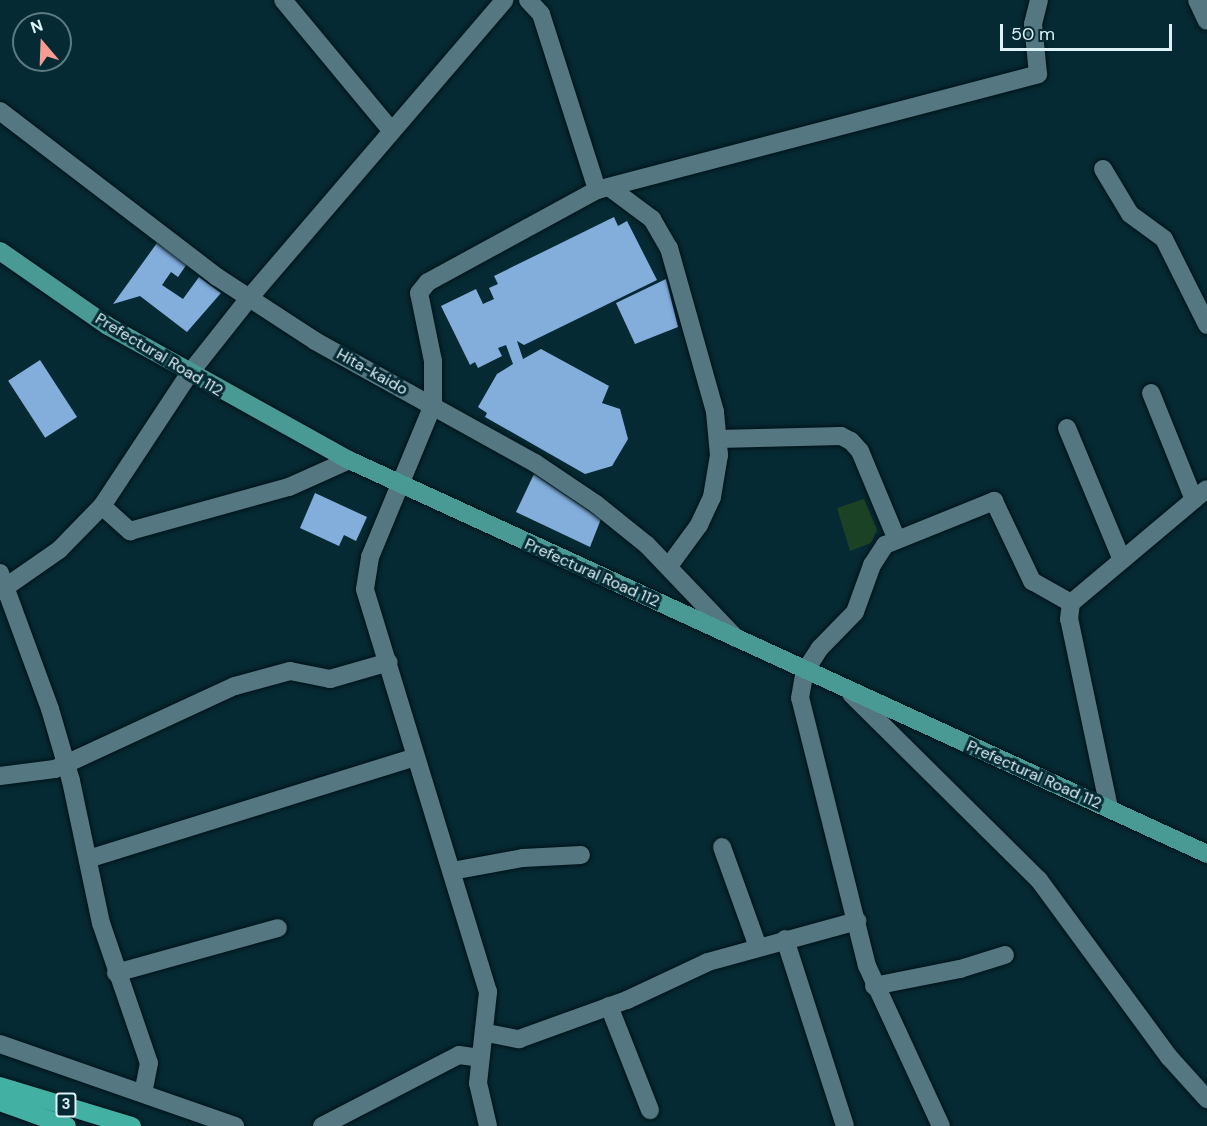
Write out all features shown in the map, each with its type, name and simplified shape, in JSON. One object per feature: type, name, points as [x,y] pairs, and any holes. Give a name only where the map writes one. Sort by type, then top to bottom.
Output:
[{"type":"highway","name":"3","points":[[0,1086],[132,1126]]},
{"type":"highway","name":"3","points":[[0,1102],[67,1126]]},
{"type":"main road","name":"Prefectural Road 112","points":[[0,251],[108,326],[189,374],[398,485],[736,638],[851,694],[1207,854]]},
{"type":"street","points":[[283,0],[391,130]]},
{"type":"street","points":[[143,1093],[149,1063],[116,973],[66,763],[2,584],[59,550],[102,506],[189,374],[250,297],[391,130],[505,0]]},
{"type":"street","points":[[528,0],[541,14],[603,189],[652,219],[669,248],[715,412],[718,439],[712,497],[695,532],[669,566]]},
{"type":"street","points":[[488,1126],[478,1083],[480,1058],[487,1032],[489,992],[365,589],[365,574],[398,485],[433,405],[433,361],[417,301],[422,286],[603,189],[1038,74],[1033,24],[1039,0]]},
{"type":"street","points":[[1197,0],[1207,21]]},
{"type":"street","name":"Hita-kaido","points":[[0,111],[101,192],[315,340],[433,405],[587,498],[669,566],[736,638]]},
{"type":"street","points":[[1103,170],[1130,214],[1164,238],[1192,304],[1207,325]]},
{"type":"street","points":[[1109,808],[1069,619],[1071,603],[1201,494],[1151,393]]},
{"type":"street","points":[[1067,428],[1122,560]]},
{"type":"street","points":[[718,439],[841,436],[851,441],[860,451],[897,540]]},
{"type":"street","points":[[102,506],[130,531],[288,487],[349,460]]},
{"type":"street","points":[[941,1126],[874,986],[800,698],[805,671],[820,648],[855,612],[878,552],[897,540],[994,501],[1032,581],[1071,603]]},
{"type":"street","points":[[0,776],[55,769],[235,686],[290,671],[330,680],[389,662]]},
{"type":"street","points":[[851,694],[1039,880],[1067,913],[1169,1057],[1207,1099]]},
{"type":"street","points":[[88,859],[416,757]]},
{"type":"street","points":[[722,847],[758,947]]},
{"type":"street","points":[[452,871],[523,858],[581,855]]},
{"type":"street","points":[[487,1032],[519,1039],[609,1006],[708,962],[857,921]]},
{"type":"street","points":[[116,973],[278,928]]},
{"type":"street","points":[[785,939],[844,1126]]},
{"type":"street","points":[[874,986],[960,969],[1005,955]]},
{"type":"street","points":[[609,1006],[650,1110]]},
{"type":"street","points":[[0,1044],[235,1126]]},
{"type":"street","points":[[322,1126],[459,1055],[480,1058]]},
{"type":"green space","points":[[864,499],[877,530],[871,543],[850,551],[837,508]]},
{"type":"building","points":[[614,217],[618,226],[627,221],[657,280],[524,345],[517,341],[523,359],[541,349],[609,386],[602,403],[620,409],[628,439],[612,466],[585,474],[485,417],[487,413],[478,407],[497,374],[513,364],[506,345],[498,348],[502,356],[478,368],[475,362],[470,365],[441,306],[476,289],[483,304],[494,299],[489,288],[498,284],[494,276]]},
{"type":"building","points":[[157,243],[187,264],[178,277],[171,272],[162,285],[183,299],[199,277],[221,293],[187,332],[140,296],[113,304]]},
{"type":"building","points":[[666,279],[678,327],[635,344],[616,303]]},
{"type":"building","points":[[40,360],[77,417],[45,438],[8,381]]},
{"type":"building","points":[[534,474],[601,519],[590,547],[516,512]]},
{"type":"building","points":[[315,493],[367,517],[356,541],[344,535],[339,546],[300,528]]}]
